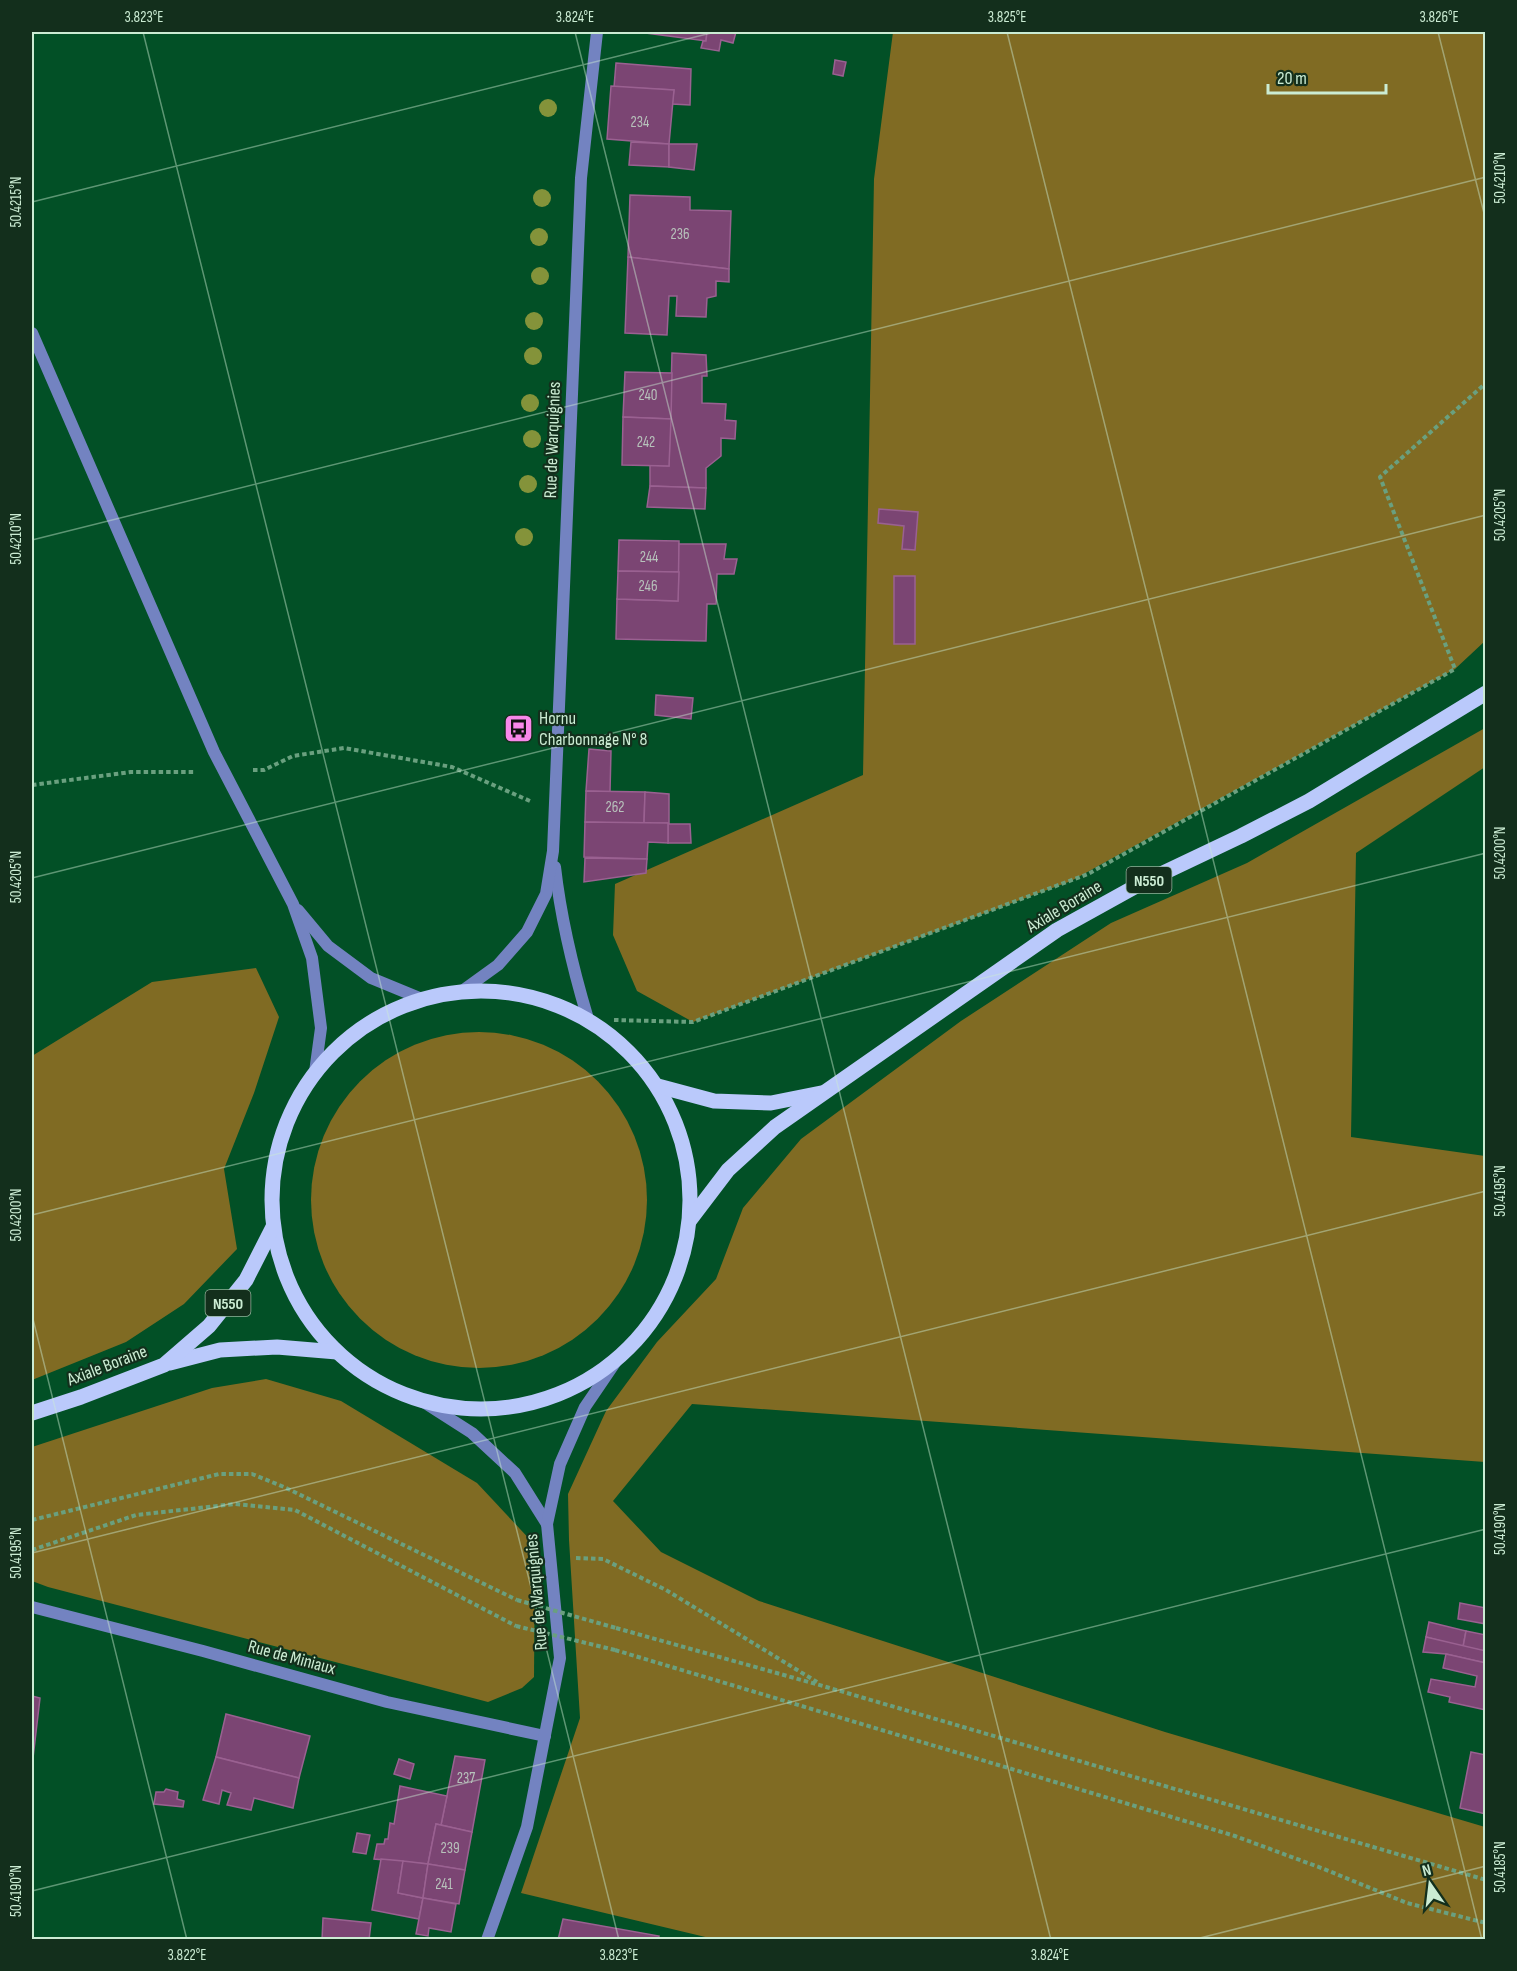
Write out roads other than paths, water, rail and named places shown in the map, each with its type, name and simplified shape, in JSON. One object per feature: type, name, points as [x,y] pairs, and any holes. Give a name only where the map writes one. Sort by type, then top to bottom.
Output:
[{"type":"main road","name":"Axiale Boraine","points":[[658,1086],[714,1101],[771,1103],[827,1092],[1057,930],[1140,884],[1309,801],[1485,693]]},
{"type":"main road","name":"Axiale Boraine","points":[[462,991],[527,995],[588,1019],[627,1049],[658,1086],[679,1128],[690,1174],[690,1220],[678,1273],[654,1318],[620,1357],[560,1394],[491,1409],[422,1401],[377,1381],[337,1352],[313,1326],[294,1294],[281,1261],[273,1227],[272,1185],[278,1145],[293,1107],[315,1072],[362,1027],[422,999],[462,991]]},
{"type":"main road","points":[[690,1220],[728,1170],[775,1127],[827,1092]]},
{"type":"main road","name":"Axiale Boraine","points":[[32,1413],[164,1365],[209,1326],[246,1280],[273,1227]]},
{"type":"main road","points":[[164,1365],[220,1350],[277,1347],[337,1352]]},
{"type":"street","name":"Rue de Warquignies","points":[[553,851],[581,178],[597,32]]},
{"type":"street","points":[[32,333],[214,752],[293,904],[312,958],[321,1029],[315,1072]]},
{"type":"street","points":[[462,991],[498,965],[527,932],[546,894],[553,851]]},
{"type":"street","points":[[553,851],[562,919],[571,963],[588,1019]]},
{"type":"street","points":[[293,904],[328,946],[371,978],[422,999]]},
{"type":"street","name":"Rue de Warquignies","points":[[487,1940],[527,1827],[560,1658],[547,1524],[560,1464],[585,1407],[620,1357]]},
{"type":"street","points":[[422,1401],[472,1432],[515,1473],[547,1524]]},
{"type":"street","name":"Rue de Miniaux","points":[[32,1607],[387,1702],[545,1736]]},
{"type":"place","name":"Hornu Charbonnage N° 8","points":[[518,728]]}]
